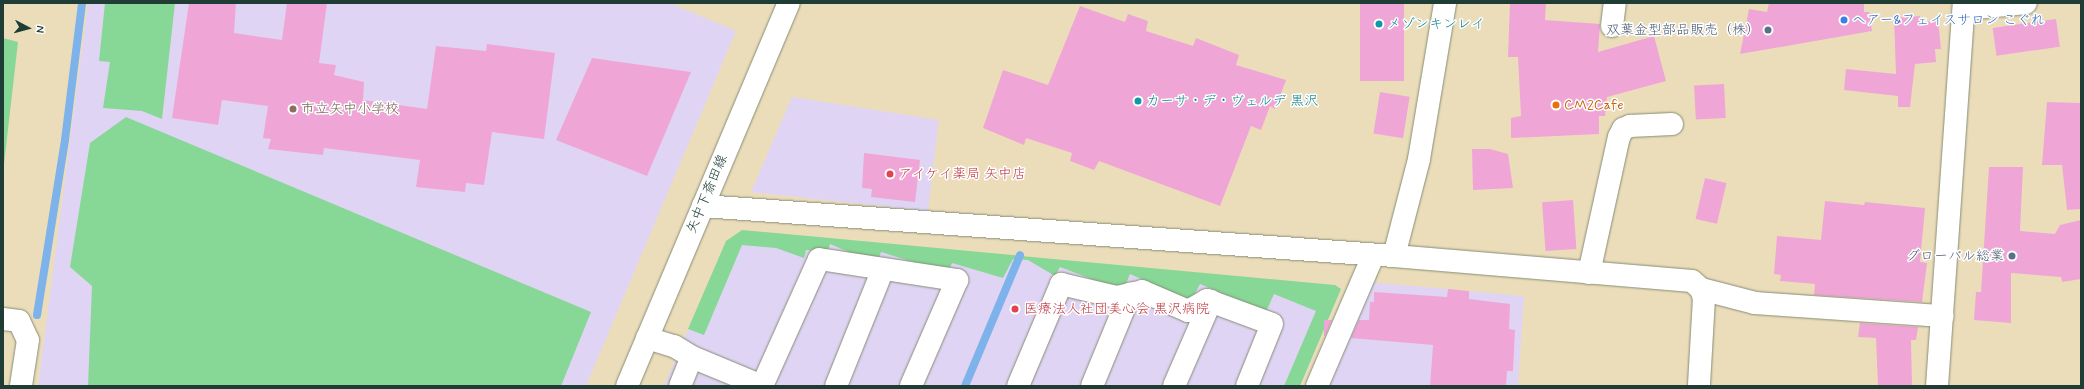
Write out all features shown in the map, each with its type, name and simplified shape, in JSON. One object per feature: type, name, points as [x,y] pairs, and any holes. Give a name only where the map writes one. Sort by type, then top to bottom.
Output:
[{"type":"street","name":"矢中下斎田線","points":[[627,386],[789,3]]},
{"type":"street","points":[[1317,386],[1383,256],[1419,159],[1445,3]]},
{"type":"street","points":[[1612,26],[1615,3]]},
{"type":"street","points":[[1938,386],[1965,6],[2026,3]]},
{"type":"street","points":[[1589,273],[1619,137],[1623,129],[1630,126],[1672,124]]},
{"type":"street","points":[[703,206],[1383,256],[1692,281],[1701,289],[1755,303],[1943,316]]},
{"type":"street","points":[[647,338],[674,346],[739,382],[762,386],[819,259],[957,280],[911,386]]},
{"type":"street","points":[[836,386],[883,269]]},
{"type":"street","points":[[1018,386],[1061,284],[1117,297],[1142,291],[1188,311],[1208,300],[1272,324],[1247,386]]},
{"type":"street","points":[[1699,386],[1704,298],[1701,289]]},
{"type":"street","points":[[1092,386],[1130,294]]},
{"type":"street","points":[[1174,386],[1211,301]]},
{"type":"street","points":[[3,319],[19,321],[28,340],[21,386]]},
{"type":"street","points":[[680,386],[692,357]]},
{"type":"shaded area","points":[[88,3],[670,3],[736,31],[586,386],[38,386]]},
{"type":"shaded area","points":[[792,97],[939,120],[928,211],[751,192]]},
{"type":"shaded area","name":"医療法人社団美心会 黒沢病院","points":[[726,241],[830,244],[1335,285],[1341,289],[1300,386],[664,386]]},
{"type":"shaded area","points":[[1368,282],[1524,296],[1518,386],[1326,386]]},
{"type":"green space","points":[[105,3],[175,3],[162,119],[142,111],[103,108],[110,62],[99,61]]},
{"type":"green space","points":[[3,38],[18,42],[3,173]]},
{"type":"green space","points":[[126,117],[591,312],[561,386],[88,386],[92,286],[70,267],[90,143]]},
{"type":"green space","points":[[742,230],[1335,285],[1341,289],[1300,386],[1284,386],[1316,311],[1274,294],[1266,312],[1200,284],[1191,301],[1130,274],[1123,291],[1060,267],[1055,276],[1028,260],[1013,259],[1003,278],[952,263],[948,273],[881,252],[877,264],[830,244],[828,252],[806,250],[804,258],[776,248],[742,245],[704,335],[688,329],[726,241]]},
{"type":"building","points":[[189,3],[236,3],[234,33],[282,40],[287,3],[327,3],[319,63],[336,65],[334,75],[364,82],[363,100],[427,109],[436,46],[486,51],[487,44],[555,53],[544,139],[492,132],[484,185],[466,183],[465,192],[416,187],[420,160],[324,148],[323,155],[268,149],[271,139],[263,138],[268,106],[222,100],[218,125],[172,118]]},
{"type":"building","name":"メゾンキンレイ","points":[[1360,3],[1404,3],[1404,81],[1360,81]]},
{"type":"building","points":[[1510,3],[1546,3],[1545,20],[1600,24],[1598,52],[1654,36],[1666,81],[1607,97],[1605,116],[1599,116],[1599,134],[1511,138],[1511,118],[1521,116],[1518,57],[1508,57]]},
{"type":"building","points":[[1769,3],[1864,3],[1864,12],[1869,12],[1872,31],[1740,54],[1749,9],[1767,12]]},
{"type":"building","name":"カーサ・デ・ヴェルデ 黒沢","points":[[1080,6],[1125,22],[1128,14],[1148,21],[1146,31],[1193,46],[1196,38],[1239,55],[1236,65],[1286,80],[1275,109],[1270,106],[1261,130],[1251,126],[1220,206],[1099,161],[1094,170],[1070,161],[1072,153],[1026,138],[1024,145],[983,128],[1003,70],[1048,85]]},
{"type":"building","points":[[1920,16],[1920,23],[1938,20],[1941,49],[1935,49],[1936,62],[1915,64],[1910,107],[1898,107],[1898,96],[1844,90],[1846,69],[1896,74],[1894,18]]},
{"type":"building","points":[[2056,19],[2060,47],[1997,56],[1993,28]]},
{"type":"building","points":[[592,58],[691,72],[647,176],[556,140]]},
{"type":"building","points":[[1724,84],[1726,118],[1696,120],[1694,86]]},
{"type":"building","points":[[1380,92],[1410,97],[1403,138],[1373,133]]},
{"type":"building","points":[[2047,102],[2081,103],[2081,209],[2067,210],[2062,165],[2042,165]]},
{"type":"building","points":[[1472,149],[1490,149],[1508,154],[1513,188],[1473,190]]},
{"type":"building","name":"アイケイ薬局 矢中店","points":[[864,153],[920,160],[915,202],[871,197],[872,189],[862,188]]},
{"type":"building","points":[[1989,167],[2023,167],[2020,231],[2055,234],[2060,225],[2081,220],[2081,279],[2062,282],[2061,277],[2011,273],[2011,323],[1974,320],[1976,292],[1981,292]]},
{"type":"building","points":[[1705,178],[1726,183],[1717,224],[1696,219]]},
{"type":"building","points":[[1573,200],[1576,249],[1545,251],[1542,202]]},
{"type":"building","points":[[1825,201],[1864,205],[1865,202],[1925,208],[1920,262],[1927,263],[1922,302],[1814,295],[1815,284],[1780,281],[1781,275],[1774,274],[1777,236],[1821,240]]},
{"type":"building","points":[[1448,289],[1469,291],[1469,299],[1510,304],[1509,329],[1515,330],[1513,371],[1507,371],[1506,386],[1430,386],[1433,345],[1351,338],[1359,320],[1369,320],[1370,302],[1374,302],[1374,292],[1447,297]]},
{"type":"building","points":[[1324,320],[1332,320],[1325,336],[1324,336]]},
{"type":"building","points":[[1860,323],[1918,327],[1916,340],[1911,340],[1912,386],[1878,386],[1876,338],[1858,337]]},
{"type":"waterway","points":[[37,315],[65,140],[82,3]]},
{"type":"waterway","points":[[965,386],[1020,255]]},
{"type":"place","name":"ヘアー&フェイスサロン こぐれ","points":[[1844,20]]},
{"type":"place","name":"メゾンキンレイ","points":[[1379,24]]},
{"type":"place","name":"双葉金型部品販売（株）","points":[[1768,30]]},
{"type":"place","name":"カーサ・デ・ヴェルデ 黒沢","points":[[1138,101]]},
{"type":"place","name":"CM2Cafe","points":[[1556,105]]},
{"type":"place","name":"市立矢中小学校","points":[[293,109]]},
{"type":"place","name":"アイケイ薬局 矢中店","points":[[890,174]]},
{"type":"place","name":"グローバル総業","points":[[2012,256]]},
{"type":"place","name":"医療法人社団美心会 黒沢病院","points":[[1015,309]]}]
